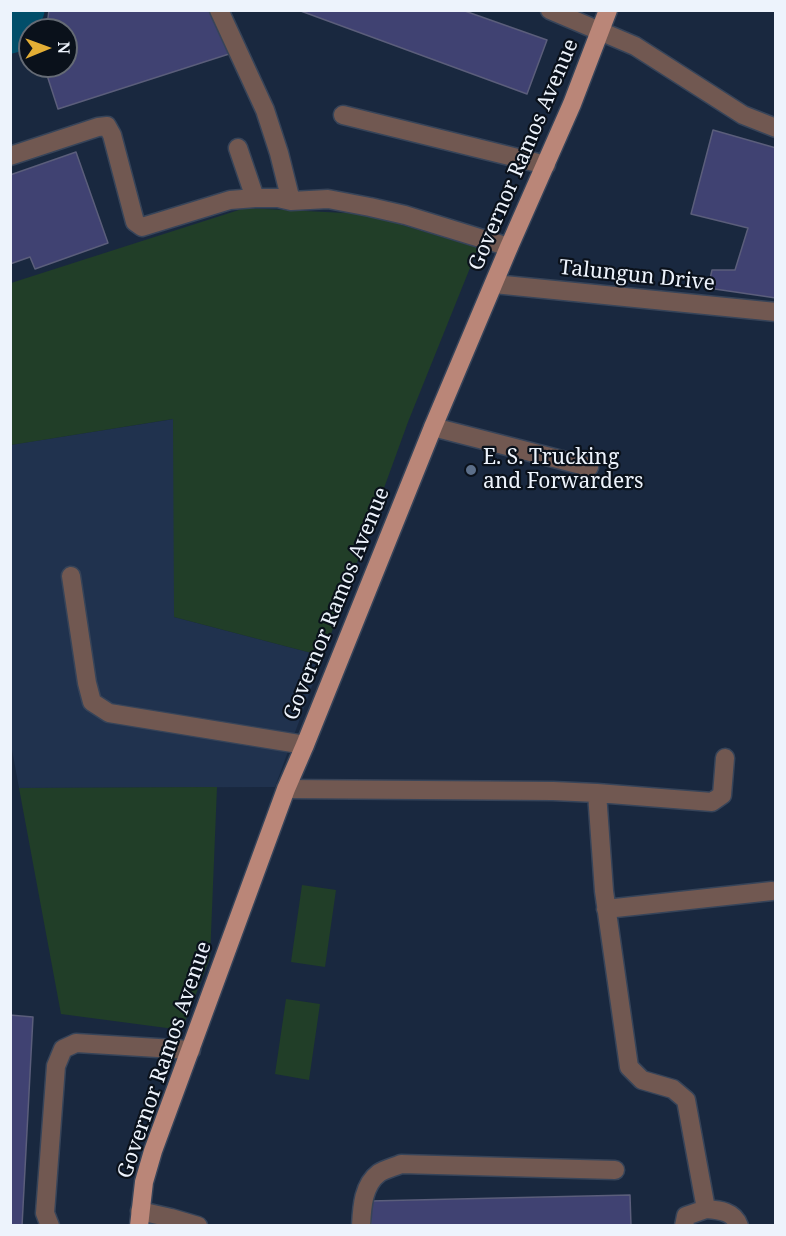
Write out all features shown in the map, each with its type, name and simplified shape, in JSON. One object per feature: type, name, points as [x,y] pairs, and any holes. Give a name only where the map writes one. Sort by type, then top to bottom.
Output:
[{"type":"main road","name":"Governor Ramos Avenue","points":[[139,1218],[144,1182],[153,1151],[286,789],[433,427],[546,165],[609,10]]},
{"type":"street","points":[[219,10],[265,110],[291,201]]},
{"type":"street","points":[[550,10],[635,46],[743,115],[776,128]]},
{"type":"street","points":[[343,115],[546,165]]},
{"type":"street","points":[[10,156],[107,126],[112,135],[135,222],[142,227],[230,200],[278,198],[291,201],[328,200],[405,215],[509,247]]},
{"type":"street","points":[[238,148],[255,198]]},
{"type":"street","name":"Talungun Drive","points":[[494,284],[776,312]]},
{"type":"street","points":[[433,427],[589,467]]},
{"type":"street","points":[[71,576],[87,683],[92,702],[109,713],[305,745]]},
{"type":"street","points":[[286,789],[597,793],[712,802],[722,795],[725,758]]},
{"type":"street","points":[[597,793],[606,909],[629,1066],[642,1080],[673,1089],[686,1100],[706,1209]]},
{"type":"street","points":[[606,909],[772,891]]},
{"type":"street","points":[[50,1226],[45,1213],[56,1066],[63,1049],[76,1042],[191,1050]]},
{"type":"street","points":[[344,1226],[361,1225],[363,1202],[371,1182],[380,1172],[401,1164],[615,1170]]},
{"type":"street","points":[[684,1226],[686,1216],[706,1209],[722,1210],[737,1219],[739,1226]]},
{"type":"street","points":[[139,1218],[171,1218],[198,1226]]},
{"type":"shaded area","points":[[174,419],[174,617],[323,656],[275,787],[19,788],[10,739],[10,445]]},
{"type":"green space","points":[[245,208],[366,214],[478,248],[408,422],[323,656],[174,617],[173,419],[11,445],[11,283]]},
{"type":"green space","points":[[217,787],[210,958],[182,1030],[61,1014],[19,788]]},
{"type":"green space","points":[[302,885],[336,890],[325,967],[291,962]]},
{"type":"green space","points":[[286,999],[320,1004],[309,1080],[275,1074]]},
{"type":"building","points":[[49,10],[212,10],[229,54],[58,109],[48,78],[78,78],[78,18],[48,18]]},
{"type":"building","points":[[298,10],[462,10],[547,40],[527,94]]},
{"type":"building","points":[[713,130],[776,148],[776,298],[708,288],[712,270],[735,270],[748,228],[691,214]]},
{"type":"building","points":[[76,152],[108,243],[35,269],[30,257],[10,264],[10,175]]},
{"type":"building","points":[[10,1015],[33,1017],[22,1226],[10,1226]]},
{"type":"building","points":[[630,1195],[631,1226],[371,1226],[370,1201]]},
{"type":"waterway","points":[[10,34],[25,10]]},
{"type":"place","name":"E. S. Trucking and Forwarders","points":[[471,470]]}]
